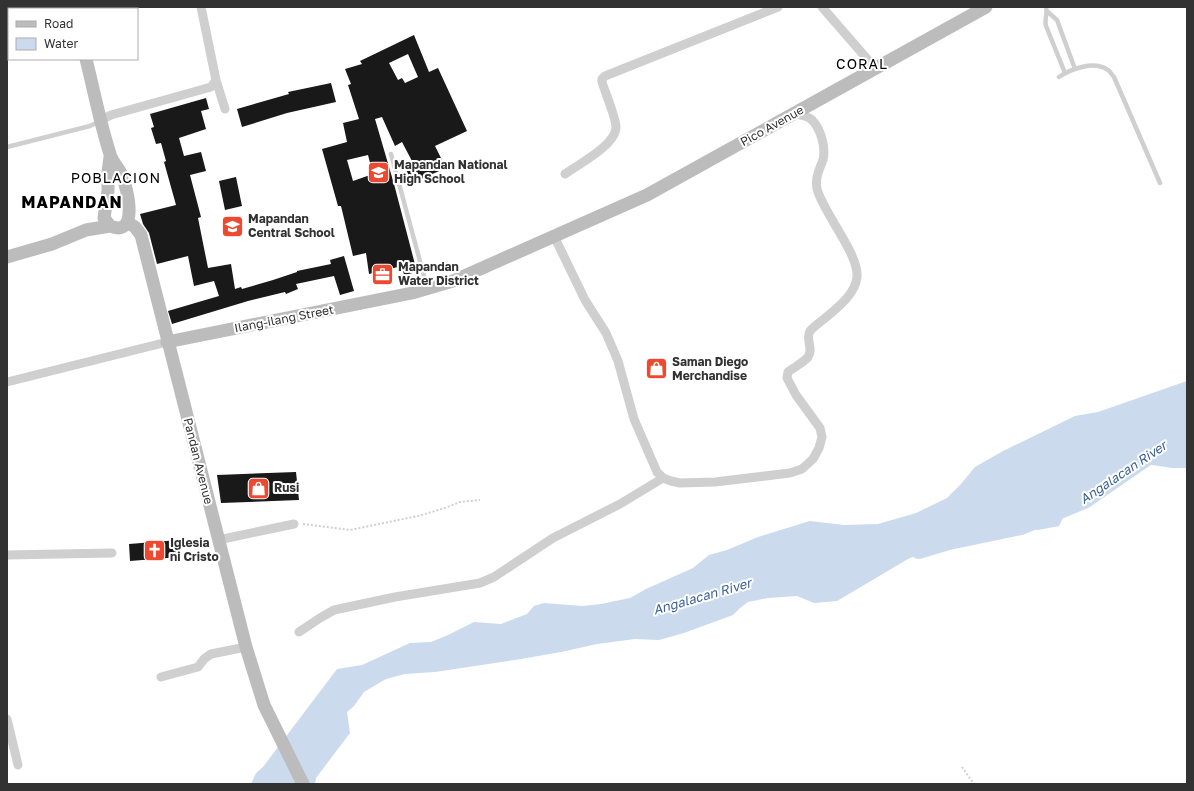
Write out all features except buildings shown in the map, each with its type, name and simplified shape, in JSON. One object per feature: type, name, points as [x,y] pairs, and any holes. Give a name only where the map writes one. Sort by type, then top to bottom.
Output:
[{"type":"street","points":[[201,7],[216,80],[225,109]]},
{"type":"street","points":[[566,174],[606,145],[614,135],[616,125],[602,82],[602,79],[605,76],[778,7]]},
{"type":"street","points":[[822,7],[875,68]]},
{"type":"street","name":"Pico Avenue","points":[[554,236],[647,195],[986,7]]},
{"type":"street","points":[[7,256],[52,244],[86,230],[110,226],[120,228],[128,217],[128,199],[122,175],[110,156],[86,60]]},
{"type":"street","points":[[101,120],[111,115],[211,86],[216,80]]},
{"type":"street","points":[[554,236],[585,300],[606,333],[618,361],[634,419],[657,472],[663,478],[680,483],[715,482],[790,473],[802,469],[813,459],[819,448],[822,437],[820,428],[796,395],[786,378],[787,374],[807,358],[810,349],[808,337],[809,332],[840,306],[849,295],[857,279],[857,269],[854,259],[828,213],[818,190],[817,177],[823,159],[824,148],[822,138],[812,120],[795,114]]},
{"type":"street","points":[[110,156],[108,191],[104,213],[105,221],[110,226]]},
{"type":"street","name":"Pandan Avenue","points":[[104,213],[106,208],[111,203],[118,202],[127,207],[128,217],[141,235],[167,342],[246,647],[264,705],[302,784]]},
{"type":"street","points":[[86,230],[104,213]]},
{"type":"street","name":"Ilang-ilang Street","points":[[7,382],[167,342],[412,293],[453,281],[554,236]]},
{"type":"street","points":[[299,632],[334,610],[394,596],[480,583],[494,577],[553,538],[620,504],[663,478]]},
{"type":"street","points":[[218,540],[294,524]]},
{"type":"street","points":[[7,555],[112,553]]},
{"type":"street","points":[[161,677],[198,667],[204,659],[211,654],[246,647]]},
{"type":"street","points":[[7,719],[18,765]]},
{"type":"lane","points":[[1047,10],[1057,20],[1075,69]]},
{"type":"lane","points":[[1047,10],[1045,21],[1046,26],[1065,73]]},
{"type":"lane","points":[[1059,77],[1075,69],[1095,66],[1109,70],[1114,77],[1160,183]]},
{"type":"lane","points":[[7,147],[90,126],[101,120]]},
{"type":"lane","points":[[391,154],[424,276],[412,293]]},
{"type":"path","points":[[294,524],[350,530],[418,516],[460,502],[480,500]]},
{"type":"path","points":[[962,767],[974,784]]},
{"type":"water","points":[[1187,381],[1187,468],[1172,468],[1139,463],[1115,471],[1072,499],[1059,526],[1038,530],[1013,526],[984,536],[971,538],[959,536],[908,559],[837,601],[814,603],[797,596],[768,598],[748,602],[733,615],[684,633],[659,640],[635,639],[597,644],[521,659],[435,672],[405,674],[386,679],[364,692],[354,706],[347,712],[350,733],[316,778],[315,784],[251,784],[256,773],[263,767],[337,669],[362,665],[410,643],[431,642],[474,622],[501,624],[527,614],[534,606],[544,603],[582,606],[630,598],[646,589],[693,568],[709,555],[727,550],[758,537],[810,521],[844,525],[878,524],[916,513],[947,498],[975,467],[1003,451],[1075,416],[1098,412]]},
{"type":"waterway","name":"Angalacan River","points":[[919,550],[949,541],[1021,526],[1084,500],[1187,429]]},
{"type":"place","name":"Mapandan National High School","points":[[379,172]]},
{"type":"place","name":"Mapandan Central School","points":[[232,226]]},
{"type":"place","name":"Mapandan Water District","points":[[382,274]]},
{"type":"place","name":"Saman Diego Merchandise","points":[[656,369]]},
{"type":"place","name":"Rusi","points":[[258,488]]},
{"type":"place","name":"Iglesia ni Cristo","points":[[154,550]]},
{"type":"district","name":"CORAL","points":[[862,64]]},
{"type":"district","name":"POBLACION","points":[[116,178]]},
{"type":"district","name":"MAPANDAN","points":[[72,202]]}]
